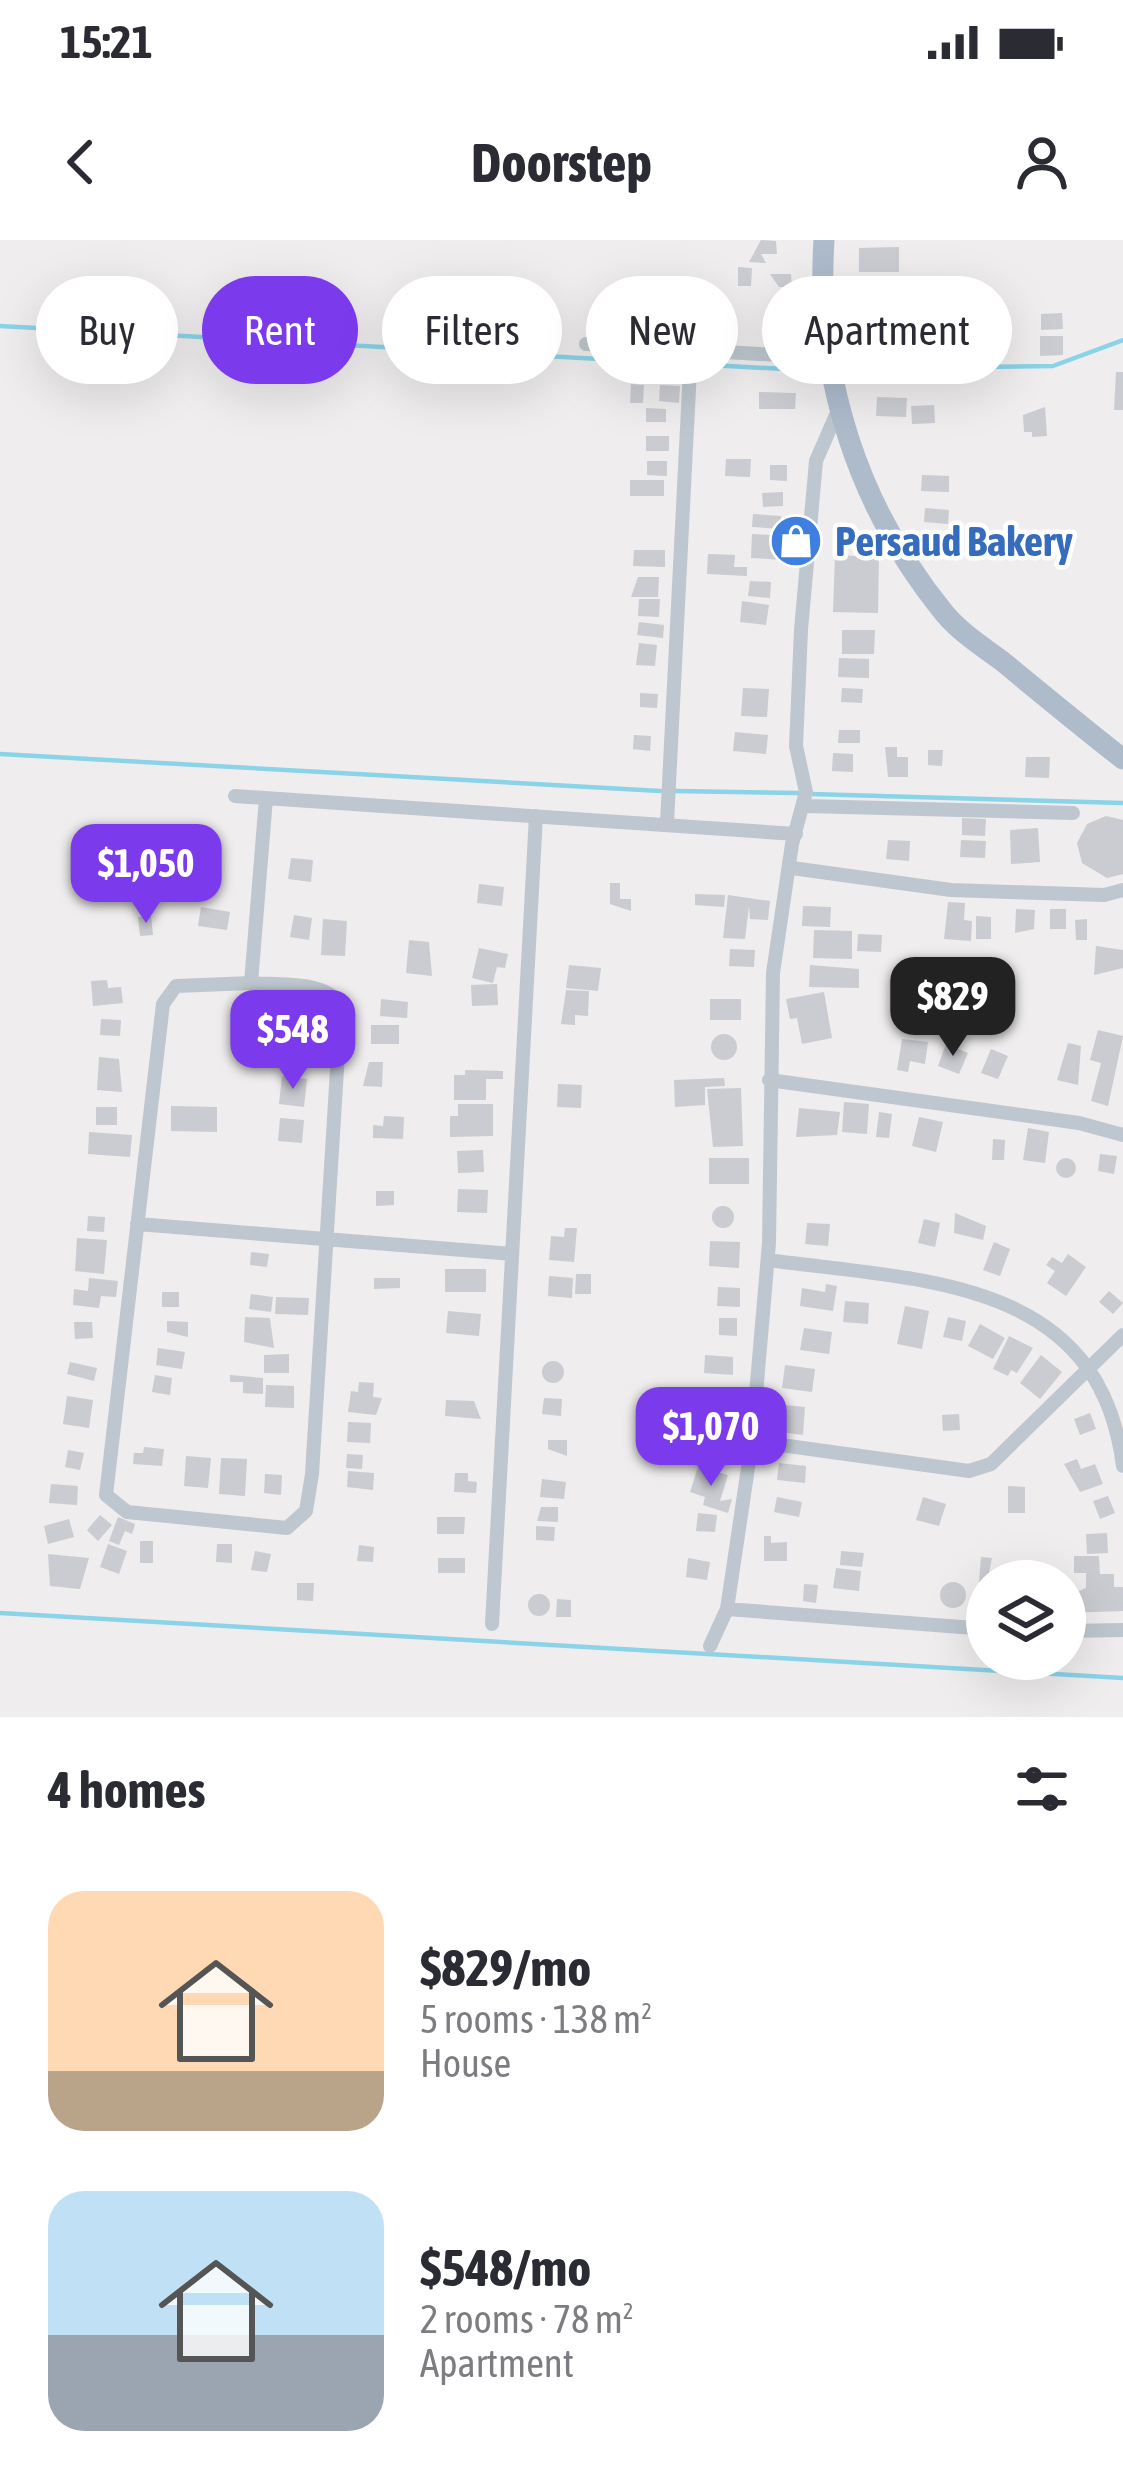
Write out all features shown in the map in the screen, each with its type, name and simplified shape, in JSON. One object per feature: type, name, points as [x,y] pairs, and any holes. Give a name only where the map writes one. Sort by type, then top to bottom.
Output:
[{"type":"main road","points":[[824,240],[826,276]]},
{"type":"main road","points":[[835,384],[858,473],[883,526],[948,618],[1123,759]]},
{"type":"street","points":[[667,823],[690,384]]},
{"type":"street","points":[[710,1646],[727,1609],[752,1441],[768,1260],[773,973],[805,806],[796,746],[803,609],[817,461],[839,408]]},
{"type":"street","points":[[236,796],[796,834]]},
{"type":"street","points":[[250,983],[266,798]]},
{"type":"street","points":[[805,806],[1073,813]]},
{"type":"street","points":[[492,1624],[536,816]]},
{"type":"street","points":[[792,868],[951,890],[1104,895],[1123,890]]},
{"type":"street","points":[[250,983],[306,987],[333,994],[341,1005],[312,1474],[306,1511],[287,1528],[127,1512],[106,1495],[163,1004],[176,986],[250,983]]},
{"type":"street","points":[[769,1080],[1078,1123],[1123,1135]]},
{"type":"street","points":[[137,1224],[512,1254]]},
{"type":"street","points":[[768,1260],[945,1285],[1040,1319],[1080,1350],[1118,1424],[1123,1466]]},
{"type":"street","points":[[752,1441],[969,1471],[991,1464],[1123,1335]]},
{"type":"street","points":[[727,1609],[966,1627]]},
{"type":"street","points":[[1086,1631],[1123,1630]]},
{"type":"building","points":[[761,240],[776,241],[777,254],[761,254],[766,263],[749,262]]},
{"type":"building","points":[[899,247],[899,272],[859,272],[859,248]]},
{"type":"building","points":[[738,267],[752,268],[751,286],[738,286]]},
{"type":"building","points":[[1062,313],[1063,329],[1041,330],[1041,314]]},
{"type":"building","points":[[1040,336],[1063,336],[1063,355],[1040,356]]},
{"type":"building","points":[[1116,372],[1123,372],[1123,410],[1114,410]]},
{"type":"building","points":[[631,384],[644,385],[643,403],[630,403]]},
{"type":"building","points":[[660,385],[680,386],[679,403],[659,401]]},
{"type":"building","points":[[759,392],[796,393],[795,409],[759,409]]},
{"type":"building","points":[[877,397],[907,398],[906,417],[876,416]]},
{"type":"building","points":[[934,405],[935,423],[912,424],[911,406]]},
{"type":"building","points":[[1045,407],[1047,436],[1032,437],[1032,432],[1024,432],[1023,415]]},
{"type":"building","points":[[646,408],[666,409],[666,422],[646,422]]},
{"type":"building","points":[[646,436],[669,436],[669,451],[646,451]]},
{"type":"building","points":[[726,459],[751,459],[750,477],[725,476]]},
{"type":"building","points":[[647,461],[667,461],[667,476],[647,475]]},
{"type":"building","points":[[770,465],[787,465],[787,481],[770,480]]},
{"type":"building","points":[[922,475],[949,476],[949,492],[921,491]]},
{"type":"building","points":[[630,480],[664,480],[664,496],[630,496]]},
{"type":"building","points":[[783,492],[783,506],[763,507],[762,493]]},
{"type":"building","points":[[925,508],[949,510],[948,524],[924,522]]},
{"type":"building","points":[[753,514],[781,516],[781,529],[752,527]]},
{"type":"building","points":[[752,534],[785,536],[783,560],[751,558]]},
{"type":"building","points":[[634,550],[665,550],[665,567],[633,566]]},
{"type":"building","points":[[708,554],[735,555],[734,567],[747,567],[747,576],[707,574]]},
{"type":"building","points":[[835,555],[879,557],[878,613],[833,612]]},
{"type":"building","points":[[638,577],[659,577],[658,597],[631,597]]},
{"type":"building","points":[[750,581],[771,582],[770,598],[748,596]]},
{"type":"building","points":[[639,599],[660,599],[659,617],[638,616]]},
{"type":"building","points":[[742,601],[769,605],[766,625],[740,622]]},
{"type":"building","points":[[639,622],[664,625],[663,638],[637,635]]},
{"type":"building","points":[[842,630],[875,630],[874,654],[842,654]]},
{"type":"building","points":[[639,643],[657,645],[655,666],[636,665]]},
{"type":"building","points":[[839,658],[869,659],[869,678],[838,677]]},
{"type":"building","points":[[743,688],[769,689],[767,717],[741,716]]},
{"type":"building","points":[[842,688],[863,689],[862,703],[841,702]]},
{"type":"building","points":[[640,693],[658,694],[657,708],[640,707]]},
{"type":"building","points":[[839,730],[860,730],[860,743],[838,743]]},
{"type":"building","points":[[735,732],[768,735],[766,754],[733,751]]},
{"type":"building","points":[[634,735],[651,736],[650,751],[633,749]]},
{"type":"building","points":[[885,747],[897,747],[897,757],[908,757],[908,777],[888,777]]},
{"type":"building","points":[[928,750],[943,750],[942,766],[928,765]]},
{"type":"building","points":[[833,753],[853,754],[853,772],[832,771]]},
{"type":"building","points":[[1026,757],[1050,757],[1049,778],[1025,777]]},
{"type":"building","points":[[1106,816],[1123,820],[1123,874],[1107,878],[1082,863],[1077,843],[1087,824]]},
{"type":"building","points":[[962,818],[986,819],[985,836],[962,835]]},
{"type":"building","points":[[1038,828],[1040,862],[1011,864],[1010,830]]},
{"type":"building","points":[[888,840],[910,841],[909,861],[886,859]]},
{"type":"building","points":[[961,840],[986,841],[985,858],[960,857]]},
{"type":"building","points":[[134,856],[151,856],[151,870],[134,869]]},
{"type":"building","points":[[291,858],[313,860],[311,882],[288,879]]},
{"type":"building","points":[[610,883],[620,883],[620,899],[631,899],[631,911],[610,904]]},
{"type":"building","points":[[479,884],[504,887],[502,906],[477,903]]},
{"type":"building","points":[[695,894],[725,895],[724,907],[695,905]]},
{"type":"building","points":[[728,895],[770,901],[768,920],[750,919],[749,906],[745,939],[723,938]]},
{"type":"building","points":[[948,902],[965,903],[964,920],[972,921],[971,941],[944,939]]},
{"type":"building","points":[[803,906],[831,907],[830,927],[802,926]]},
{"type":"building","points":[[201,907],[230,912],[227,930],[198,926]]},
{"type":"building","points":[[1016,909],[1035,910],[1034,929],[1015,933]]},
{"type":"building","points":[[1050,909],[1066,909],[1066,929],[1050,929]]},
{"type":"building","points":[[294,915],[312,918],[309,940],[290,937]]},
{"type":"building","points":[[151,916],[153,935],[140,936],[138,917]]},
{"type":"building","points":[[976,916],[991,917],[991,939],[976,939]]},
{"type":"building","points":[[323,919],[347,921],[345,956],[321,955]]},
{"type":"building","points":[[1087,919],[1087,940],[1076,940],[1075,920]]},
{"type":"building","points":[[814,930],[852,931],[852,959],[813,958]]},
{"type":"building","points":[[858,934],[882,935],[881,952],[857,951]]},
{"type":"building","points":[[409,940],[429,942],[432,976],[406,973]]},
{"type":"building","points":[[1096,946],[1123,950],[1123,968],[1094,975]]},
{"type":"building","points":[[479,948],[508,954],[505,968],[497,967],[493,983],[472,978]]},
{"type":"building","points":[[730,949],[755,950],[754,967],[729,966]]},
{"type":"building","points":[[569,965],[601,968],[598,991],[566,988]]},
{"type":"building","points":[[810,965],[859,969],[859,988],[809,987]]},
{"type":"building","points":[[107,980],[108,988],[121,987],[123,1003],[93,1006],[91,981]]},
{"type":"building","points":[[497,984],[498,1005],[472,1006],[471,985]]},
{"type":"building","points":[[566,990],[589,991],[588,1016],[575,1015],[575,1025],[561,1024]]},
{"type":"building","points":[[824,992],[832,1038],[802,1044],[797,1018],[790,1019],[786,999]]},
{"type":"building","points":[[291,997],[330,1000],[327,1032],[315,1031],[314,1048],[286,1045]]},
{"type":"building","points":[[381,999],[408,1002],[407,1018],[380,1016]]},
{"type":"building","points":[[710,999],[741,999],[741,1020],[710,1020]]},
{"type":"building","points":[[259,1014],[280,1017],[278,1031],[257,1027]]},
{"type":"building","points":[[101,1019],[121,1020],[120,1036],[100,1035]]},
{"type":"building","points":[[371,1025],[399,1025],[399,1044],[371,1044]]},
{"type":"building","points":[[1098,1030],[1123,1036],[1108,1106],[1091,1101],[1101,1063],[1090,1060]]},
{"type":"building","points":[[724,1034],[737,1047],[724,1060],[711,1047]]},
{"type":"building","points":[[902,1039],[928,1042],[925,1064],[910,1061],[908,1072],[897,1070]]},
{"type":"building","points":[[1068,1043],[1081,1046],[1078,1085],[1057,1080]]},
{"type":"building","points":[[946,1044],[968,1053],[959,1074],[938,1066]]},
{"type":"building","points":[[991,1049],[1008,1056],[998,1079],[981,1073]]},
{"type":"building","points":[[99,1057],[119,1059],[122,1092],[97,1090]]},
{"type":"building","points":[[369,1062],[383,1062],[382,1087],[363,1086]]},
{"type":"building","points":[[465,1070],[503,1071],[503,1079],[486,1079],[486,1100],[454,1100],[454,1075],[465,1075]]},
{"type":"building","points":[[282,1076],[307,1079],[304,1107],[279,1104]]},
{"type":"building","points":[[724,1078],[725,1086],[705,1087],[705,1105],[675,1107],[674,1080]]},
{"type":"building","points":[[558,1084],[582,1085],[581,1108],[557,1107]]},
{"type":"building","points":[[741,1088],[743,1146],[713,1147],[707,1089]]},
{"type":"building","points":[[844,1102],[869,1104],[867,1134],[842,1132]]},
{"type":"building","points":[[458,1104],[493,1104],[493,1136],[450,1137],[450,1116],[458,1116]]},
{"type":"building","points":[[171,1106],[217,1107],[217,1132],[171,1131]]},
{"type":"building","points":[[96,1107],[117,1107],[117,1125],[96,1125]]},
{"type":"building","points":[[799,1108],[840,1112],[837,1135],[796,1137]]},
{"type":"building","points":[[879,1112],[892,1114],[889,1138],[876,1137]]},
{"type":"building","points":[[384,1116],[404,1117],[403,1139],[373,1138],[373,1125],[383,1126]]},
{"type":"building","points":[[919,1117],[943,1122],[936,1152],[912,1146]]},
{"type":"building","points":[[280,1118],[304,1120],[302,1143],[278,1141]]},
{"type":"building","points":[[1028,1128],[1049,1132],[1045,1163],[1023,1160]]},
{"type":"building","points":[[89,1132],[132,1135],[130,1157],[88,1154]]},
{"type":"building","points":[[993,1139],[1005,1140],[1004,1160],[992,1160]]},
{"type":"building","points":[[483,1150],[484,1172],[458,1173],[457,1151]]},
{"type":"building","points":[[1100,1154],[1117,1156],[1114,1174],[1098,1171]]},
{"type":"building","points":[[709,1158],[749,1158],[749,1184],[709,1184]]},
{"type":"building","points":[[1066,1158],[1076,1168],[1066,1178],[1056,1168]]},
{"type":"building","points":[[458,1189],[488,1190],[487,1213],[457,1212]]},
{"type":"building","points":[[376,1191],[394,1191],[394,1205],[376,1206]]},
{"type":"building","points":[[723,1206],[734,1217],[723,1228],[712,1217]]},
{"type":"building","points":[[955,1213],[986,1226],[983,1240],[954,1233]]},
{"type":"building","points":[[88,1216],[105,1217],[104,1232],[87,1231]]},
{"type":"building","points":[[924,1219],[940,1223],[935,1247],[918,1243]]},
{"type":"building","points":[[807,1223],[830,1224],[828,1246],[805,1244]]},
{"type":"building","points":[[565,1228],[577,1228],[574,1262],[549,1260],[551,1236],[564,1237]]},
{"type":"building","points":[[77,1238],[107,1240],[104,1274],[75,1271]]},
{"type":"building","points":[[710,1241],[740,1242],[739,1268],[709,1266]]},
{"type":"building","points":[[994,1242],[1010,1249],[1000,1276],[983,1270]]},
{"type":"building","points":[[251,1252],[269,1254],[267,1267],[250,1265]]},
{"type":"building","points":[[1068,1254],[1086,1267],[1066,1296],[1047,1283],[1055,1271],[1046,1265],[1052,1257],[1062,1263]]},
{"type":"building","points":[[445,1269],[486,1269],[486,1292],[445,1292]]},
{"type":"building","points":[[576,1274],[591,1274],[591,1294],[575,1294]]},
{"type":"building","points":[[549,1276],[573,1278],[572,1298],[548,1296]]},
{"type":"building","points":[[89,1278],[118,1281],[116,1297],[101,1296],[99,1308],[73,1305],[74,1289],[88,1291]]},
{"type":"building","points":[[374,1278],[400,1278],[400,1288],[374,1289]]},
{"type":"building","points":[[826,1284],[837,1286],[833,1311],[800,1306],[802,1288],[825,1292]]},
{"type":"building","points":[[718,1287],[740,1288],[740,1307],[717,1306]]},
{"type":"building","points":[[1109,1291],[1123,1303],[1113,1314],[1099,1302]]},
{"type":"building","points":[[162,1292],[179,1292],[179,1307],[162,1307]]},
{"type":"building","points":[[251,1294],[273,1297],[271,1312],[249,1309]]},
{"type":"building","points":[[276,1297],[309,1298],[308,1315],[275,1314]]},
{"type":"building","points":[[845,1301],[869,1303],[868,1324],[843,1322]]},
{"type":"building","points":[[905,1306],[929,1311],[922,1349],[897,1344]]},
{"type":"building","points":[[448,1311],[481,1314],[479,1336],[446,1333]]},
{"type":"building","points":[[245,1317],[270,1318],[274,1348],[244,1342]]},
{"type":"building","points":[[948,1317],[966,1321],[962,1341],[943,1337]]},
{"type":"building","points":[[719,1318],[737,1318],[737,1336],[719,1335]]},
{"type":"building","points":[[167,1321],[188,1322],[188,1337],[167,1332]]},
{"type":"building","points":[[74,1322],[92,1322],[93,1338],[75,1339]]},
{"type":"building","points":[[980,1324],[1005,1338],[993,1359],[968,1346]]},
{"type":"building","points":[[804,1328],[832,1332],[829,1354],[800,1350]]},
{"type":"building","points":[[1009,1336],[1033,1348],[1017,1373],[1011,1370],[1008,1376],[993,1369]]},
{"type":"building","points":[[158,1348],[185,1352],[182,1369],[156,1365]]},
{"type":"building","points":[[289,1354],[289,1373],[264,1373],[264,1355]]},
{"type":"building","points":[[705,1355],[733,1357],[733,1375],[704,1373]]},
{"type":"building","points":[[1041,1355],[1062,1372],[1040,1399],[1020,1383]]},
{"type":"building","points":[[553,1361],[564,1372],[553,1383],[542,1372]]},
{"type":"building","points":[[70,1362],[97,1368],[94,1381],[67,1374]]},
{"type":"building","points":[[785,1365],[815,1369],[812,1392],[782,1388]]},
{"type":"building","points":[[155,1375],[172,1378],[170,1395],[152,1392]]},
{"type":"building","points":[[230,1375],[263,1378],[263,1394],[243,1393],[243,1382],[230,1382]]},
{"type":"building","points":[[359,1382],[374,1383],[373,1397],[382,1398],[376,1415],[348,1412],[351,1391],[358,1392]]},
{"type":"building","points":[[266,1385],[294,1386],[294,1408],[265,1407]]},
{"type":"building","points":[[702,1395],[735,1396],[734,1420],[706,1419]]},
{"type":"building","points":[[67,1396],[93,1400],[89,1428],[63,1424]]},
{"type":"building","points":[[544,1398],[562,1399],[561,1416],[542,1414]]},
{"type":"building","points":[[446,1400],[474,1401],[481,1419],[445,1416]]},
{"type":"building","points":[[784,1405],[805,1407],[803,1435],[772,1431],[773,1422],[788,1424],[783,1422]]},
{"type":"building","points":[[1090,1413],[1096,1429],[1080,1435],[1074,1419]]},
{"type":"building","points":[[959,1414],[960,1430],[943,1431],[942,1415]]},
{"type":"building","points":[[348,1422],[371,1423],[370,1443],[347,1442]]},
{"type":"building","points":[[548,1440],[567,1440],[567,1456],[548,1449]]},
{"type":"building","points":[[709,1443],[729,1447],[726,1463],[707,1460]]},
{"type":"building","points":[[144,1447],[164,1449],[162,1466],[133,1464],[134,1453],[143,1453]]},
{"type":"building","points":[[68,1450],[84,1453],[80,1470],[65,1467]]},
{"type":"building","points":[[347,1454],[363,1455],[362,1469],[346,1468]]},
{"type":"building","points":[[186,1456],[211,1458],[208,1488],[184,1486]]},
{"type":"building","points":[[221,1458],[247,1459],[245,1496],[219,1494]]},
{"type":"building","points":[[1077,1459],[1081,1469],[1095,1464],[1103,1484],[1080,1492],[1064,1464]]},
{"type":"building","points":[[779,1463],[806,1466],[805,1483],[777,1480]]},
{"type":"building","points":[[698,1467],[728,1475],[720,1501],[732,1499],[728,1513],[703,1505],[705,1497],[690,1492]]},
{"type":"building","points":[[348,1471],[374,1473],[373,1490],[347,1487]]},
{"type":"building","points":[[455,1473],[468,1473],[468,1481],[477,1482],[476,1493],[454,1492]]},
{"type":"building","points":[[265,1474],[282,1475],[281,1495],[264,1493]]},
{"type":"building","points":[[542,1479],[566,1482],[564,1499],[540,1497]]},
{"type":"building","points":[[51,1484],[78,1486],[77,1505],[49,1503]]},
{"type":"building","points":[[1008,1486],[1025,1487],[1025,1513],[1008,1513]]},
{"type":"building","points":[[1108,1496],[1115,1513],[1100,1519],[1093,1501]]},
{"type":"building","points":[[777,1497],[802,1502],[799,1517],[774,1512]]},
{"type":"building","points":[[923,1497],[946,1504],[939,1526],[916,1520]]},
{"type":"building","points":[[541,1507],[558,1507],[558,1522],[537,1521]]},
{"type":"building","points":[[698,1513],[717,1515],[715,1532],[696,1531]]},
{"type":"building","points":[[100,1515],[112,1525],[98,1541],[87,1530]]},
{"type":"building","points":[[118,1517],[135,1524],[132,1534],[125,1531],[119,1545],[109,1541]]},
{"type":"building","points":[[437,1517],[465,1517],[464,1534],[437,1534]]},
{"type":"building","points":[[69,1519],[74,1537],[48,1544],[44,1526]]},
{"type":"building","points":[[536,1526],[555,1527],[554,1541],[536,1540]]},
{"type":"building","points":[[1107,1533],[1108,1553],[1087,1554],[1086,1534]]},
{"type":"building","points":[[764,1536],[771,1536],[771,1543],[787,1542],[787,1561],[764,1561]]},
{"type":"building","points":[[140,1541],[153,1541],[153,1563],[140,1563]]},
{"type":"building","points":[[108,1544],[127,1551],[119,1574],[100,1567]]},
{"type":"building","points":[[217,1544],[232,1544],[232,1563],[216,1562]]},
{"type":"building","points":[[359,1545],[374,1547],[373,1562],[357,1561]]},
{"type":"building","points":[[255,1551],[271,1554],[267,1572],[251,1570]]},
{"type":"building","points":[[841,1551],[864,1553],[862,1567],[840,1565]]},
{"type":"building","points":[[48,1554],[89,1558],[80,1589],[50,1586]]},
{"type":"building","points":[[1074,1556],[1099,1556],[1100,1574],[1114,1574],[1114,1587],[1123,1587],[1123,1611],[1086,1612],[1086,1560],[1074,1560]]},
{"type":"building","points":[[438,1558],[465,1558],[465,1573],[438,1573]]},
{"type":"building","points":[[688,1558],[710,1562],[707,1580],[686,1577]]},
{"type":"building","points":[[836,1568],[861,1571],[859,1591],[833,1588]]},
{"type":"building","points":[[297,1583],[314,1583],[313,1601],[297,1600]]},
{"type":"building","points":[[948,1583],[958,1583],[965,1590],[965,1600],[958,1607],[948,1607],[941,1600],[941,1590]]},
{"type":"building","points":[[804,1584],[818,1585],[816,1603],[803,1601]]},
{"type":"building","points":[[539,1594],[550,1605],[539,1616],[528,1605]]},
{"type":"building","points":[[557,1599],[571,1600],[571,1617],[556,1617]]},
{"type":"waterway","points":[[0,326],[762,368]]},
{"type":"waterway","points":[[1012,367],[1053,366],[1123,340]]},
{"type":"waterway","points":[[0,754],[660,791]]},
{"type":"waterway","points":[[676,791],[799,793]]},
{"type":"waterway","points":[[811,794],[1123,803]]},
{"type":"waterway","points":[[0,1613],[1123,1678]]},
{"type":"place","name":"Persaud Bakery","points":[[796,541]]}]
